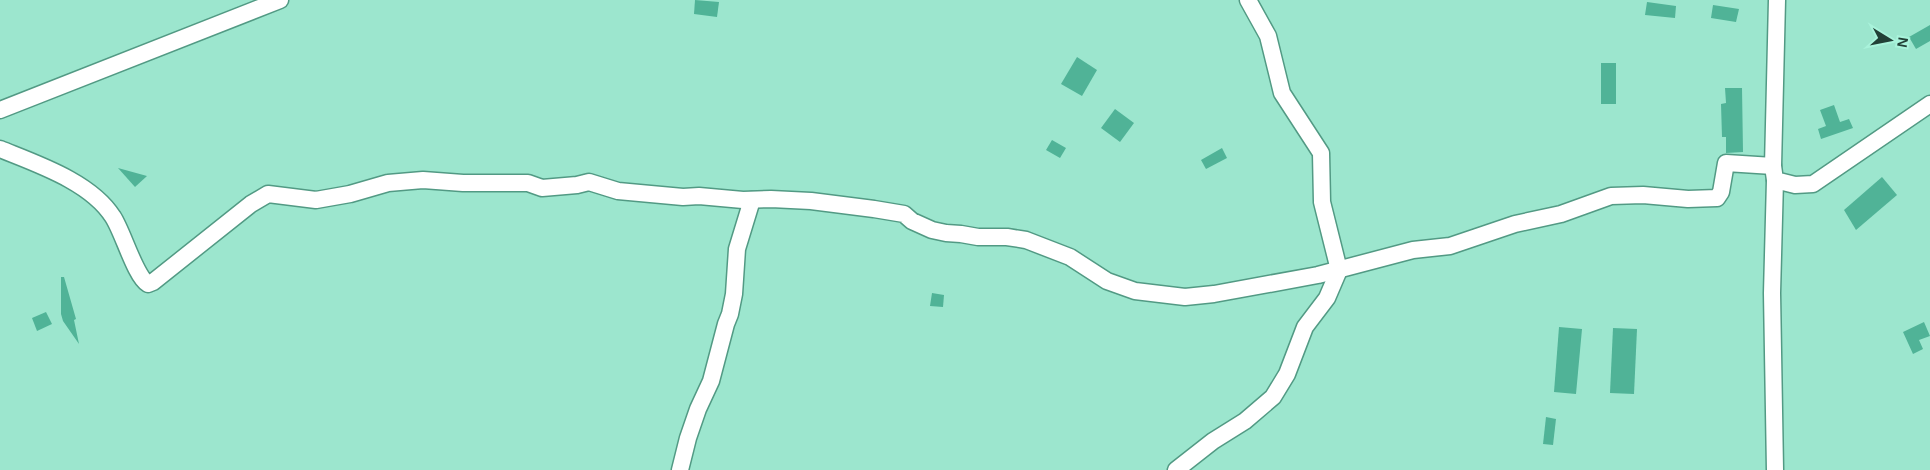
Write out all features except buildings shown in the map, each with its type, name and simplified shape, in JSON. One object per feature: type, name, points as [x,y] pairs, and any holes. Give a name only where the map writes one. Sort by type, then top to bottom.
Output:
[{"type":"street","points":[[0,110],[280,0]]},
{"type":"street","points":[[1176,470],[1213,441],[1245,421],[1272,397],[1288,374],[1305,327],[1327,298],[1339,270],[1322,202],[1321,154],[1282,93],[1268,36],[1248,0]]},
{"type":"street","points":[[1775,470],[1772,292],[1777,0]]},
{"type":"street","points":[[0,149],[56,173],[99,200],[118,225],[144,282],[148,284],[251,204],[268,194],[316,200],[350,194],[388,183],[423,180],[463,183],[528,183],[542,188],[590,182],[618,191],[683,197],[700,196],[810,202],[874,208],[904,214],[912,221],[932,230],[946,233],[1026,240],[1070,257],[1107,281],[1135,291],[1185,297],[1222,293],[1339,270],[1413,250],[1450,246],[1506,227],[1561,214],[1611,196],[1643,195],[1688,199],[1717,198],[1721,192],[1726,163],[1774,173],[1795,185],[1813,184],[1930,104]]},
{"type":"street","points":[[680,470],[698,409],[711,381],[730,314],[734,294],[737,249],[752,200]]}]
